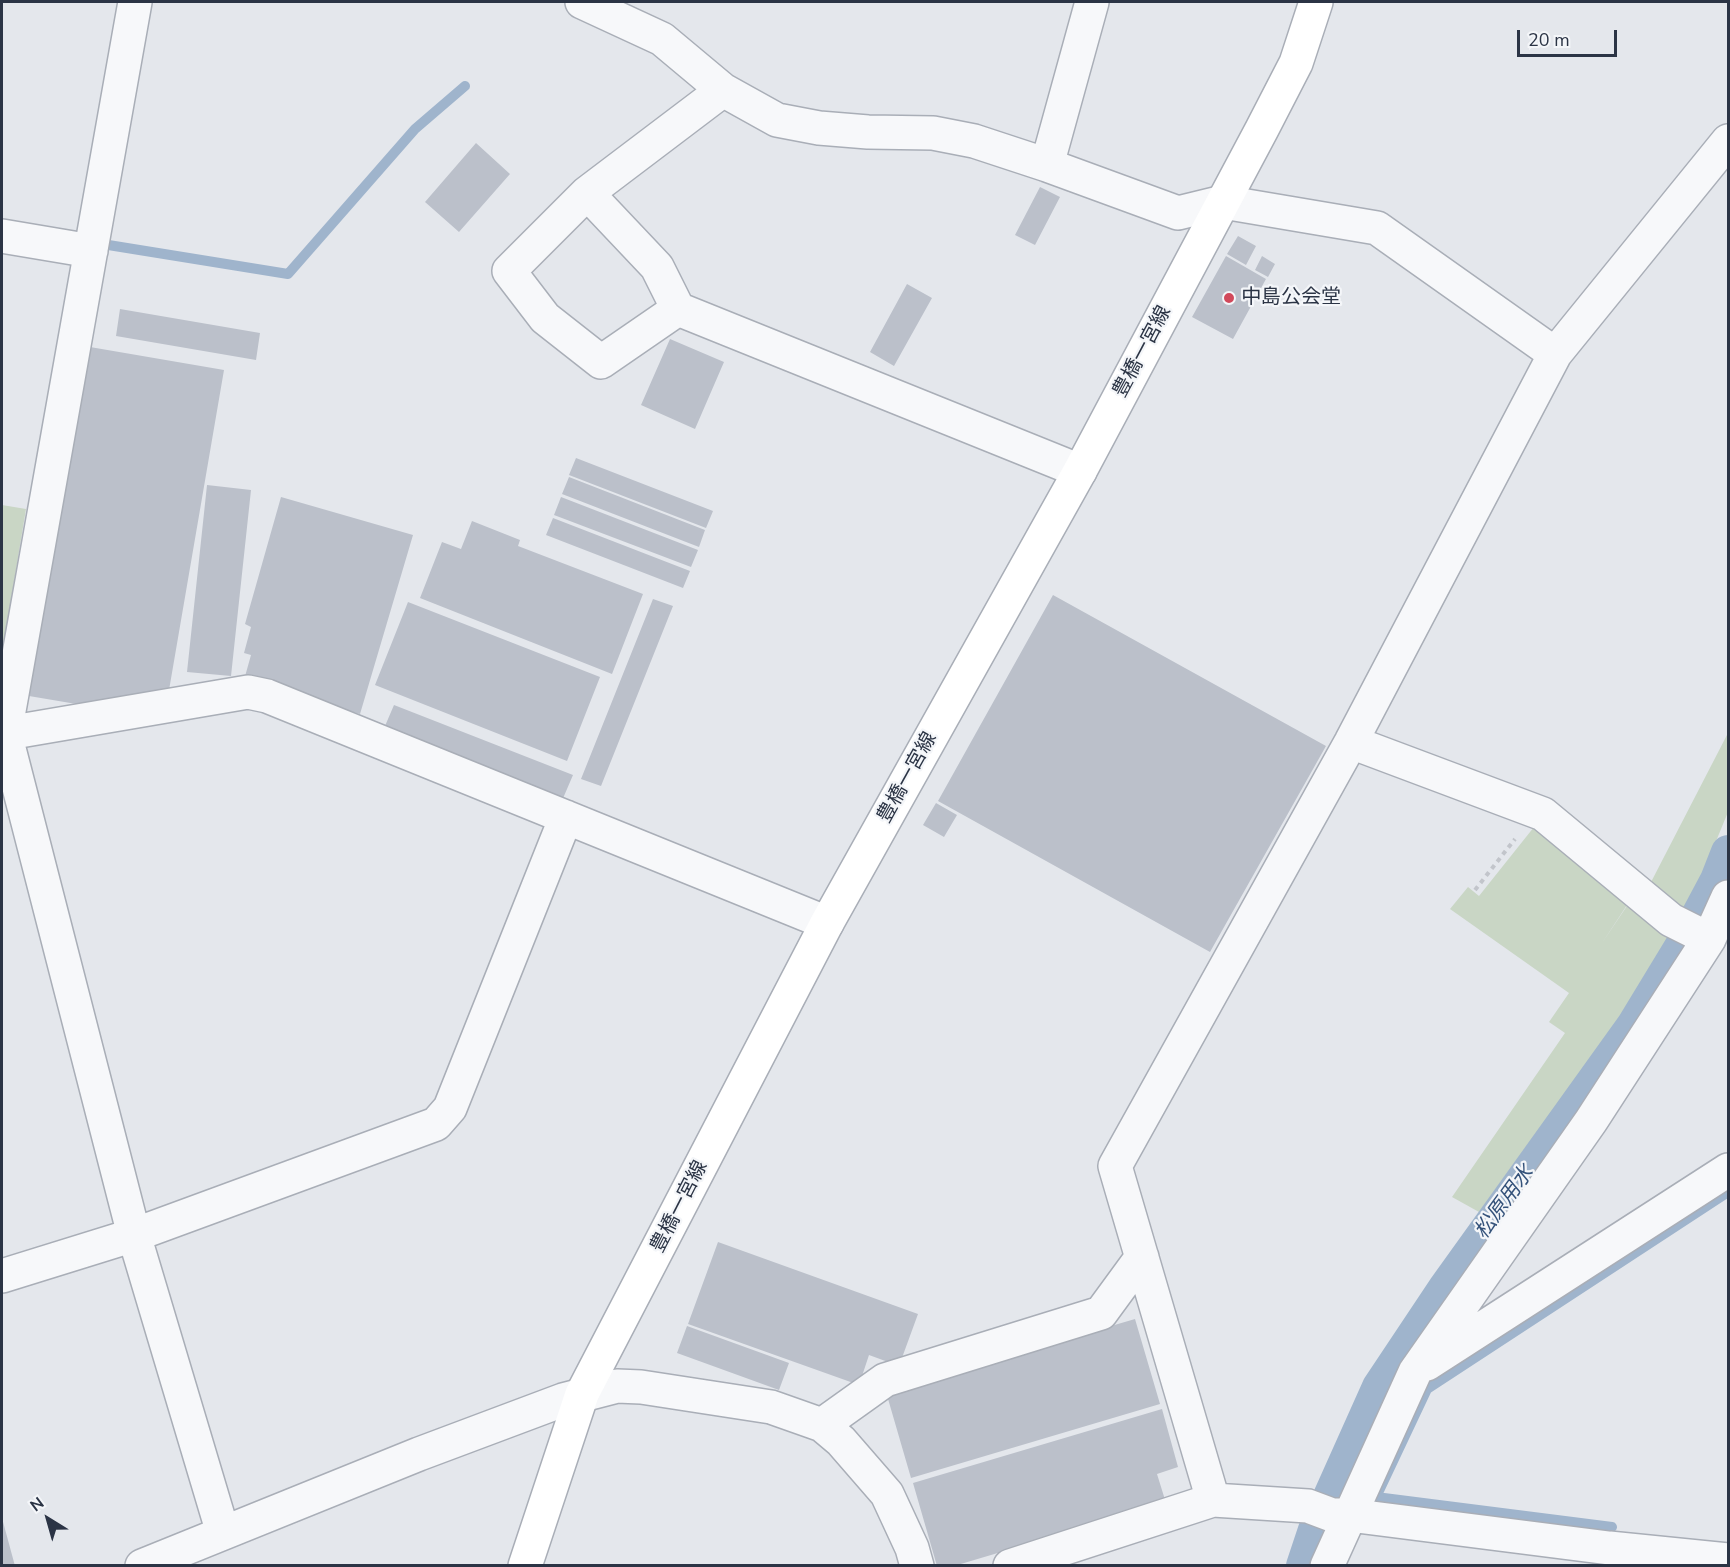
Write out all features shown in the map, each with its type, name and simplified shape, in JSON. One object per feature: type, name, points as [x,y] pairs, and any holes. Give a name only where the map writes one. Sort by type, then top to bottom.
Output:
[{"type":"main road","name":"豊橋一宮線","points":[[525,1566],[582,1394],[827,923],[1080,471],[1223,202],[1296,63],[1316,2]]},
{"type":"street","points":[[135,2],[3,733],[134,1234],[223,1533]]},
{"type":"street","points":[[582,2],[662,39],[723,90],[777,120],[819,128],[868,132],[933,133],[974,141],[1178,213],[1223,202],[1377,228],[1555,354]]},
{"type":"street","points":[[1047,165],[1092,2]]},
{"type":"street","points":[[678,309],[601,362],[544,318],[509,272],[587,193],[723,90]]},
{"type":"street","points":[[1213,1500],[1115,1166],[1351,742],[1555,354],[1728,141]]},
{"type":"street","points":[[587,193],[657,267],[678,309],[1080,471]]},
{"type":"street","points":[[2,236],[91,251]]},
{"type":"street","points":[[3,733],[248,692],[267,696],[827,923]]},
{"type":"street","points":[[1351,742],[1543,814],[1671,920],[1709,939]]},
{"type":"street","points":[[2,1276],[134,1234],[436,1124],[450,1108],[566,817]]},
{"type":"street","points":[[1327,1566],[1330,1512],[1414,1372],[1591,1121],[1709,939],[1728,897]]},
{"type":"street","points":[[1414,1372],[1728,1170]]},
{"type":"street","points":[[822,1425],[885,1380],[1101,1313],[1142,1257]]},
{"type":"street","points":[[142,1566],[419,1454],[582,1394],[617,1386],[771,1407],[822,1425],[841,1441],[887,1494],[912,1548],[917,1566]]},
{"type":"street","points":[[1010,1566],[1213,1500],[1330,1512],[1610,1557],[1728,1560]]},
{"type":"path","points":[[1475,890],[1537,812]]},
{"type":"green space","points":[[2,505],[26,509],[2,654]]},
{"type":"green space","points":[[1728,733],[1728,812],[1703,873],[1682,912],[1649,886]]},
{"type":"green space","points":[[1538,822],[1631,899],[1602,943],[1631,900],[1672,932],[1620,1017],[1479,1212],[1452,1197],[1565,1033],[1549,1022],[1569,993],[1450,909],[1468,887],[1479,896]]},
{"type":"building","points":[[476,143],[510,174],[459,232],[425,202]]},
{"type":"building","points":[[1040,187],[1060,197],[1035,245],[1015,235]]},
{"type":"building","points":[[1238,236],[1256,246],[1246,265],[1227,254]]},
{"type":"building","name":"中島公会堂","points":[[1226,256],[1266,279],[1233,339],[1192,317]]},
{"type":"building","points":[[1262,256],[1275,264],[1268,277],[1255,270]]},
{"type":"building","points":[[907,284],[932,298],[894,366],[870,352]]},
{"type":"building","points":[[120,309],[260,333],[256,360],[116,336]]},
{"type":"building","points":[[670,339],[724,362],[695,429],[641,405]]},
{"type":"building","points":[[90,347],[224,370],[168,696],[142,692],[140,702],[100,708],[29,696]]},
{"type":"building","points":[[576,458],[713,511],[706,528],[569,475]]},
{"type":"building","points":[[569,477],[705,530],[699,547],[562,494]]},
{"type":"building","points":[[207,485],[251,490],[231,676],[187,672]]},
{"type":"building","points":[[281,497],[413,535],[360,714],[244,680],[251,655],[244,653],[251,627],[245,624]]},
{"type":"building","points":[[561,497],[698,550],[691,567],[554,515]]},
{"type":"building","points":[[553,518],[690,571],[683,588],[546,535]]},
{"type":"building","points":[[472,521],[520,540],[518,546],[643,594],[612,674],[420,598],[442,542],[461,549]]},
{"type":"building","points":[[1053,595],[1326,746],[1210,952],[938,801]]},
{"type":"building","points":[[653,599],[673,606],[601,786],[581,779]]},
{"type":"building","points":[[408,602],[600,677],[567,761],[375,685]]},
{"type":"building","points":[[394,705],[573,775],[561,803],[382,733]]},
{"type":"building","points":[[936,803],[957,815],[944,837],[923,825]]},
{"type":"building","points":[[718,1242],[918,1314],[899,1366],[869,1355],[859,1385],[688,1324]]},
{"type":"building","points":[[1135,1319],[1160,1404],[911,1478],[886,1392]]},
{"type":"building","points":[[687,1326],[789,1363],[779,1390],[677,1353]]},
{"type":"building","points":[[1162,1409],[1178,1467],[1157,1474],[1166,1503],[954,1566],[937,1566],[913,1483]]},
{"type":"building","points":[[2,1518],[15,1566],[2,1566]]},
{"type":"waterway","points":[[96,243],[288,274],[415,129],[465,86]]},
{"type":"waterway","name":"松原用水","points":[[1303,1566],[1315,1530],[1379,1387],[1445,1288],[1633,1026],[1684,942],[1717,880],[1728,852]]},
{"type":"waterway","points":[[1612,1527],[1376,1497],[1427,1389],[1728,1192]]},
{"type":"place","name":"中島公会堂","points":[[1229,298]]}]
